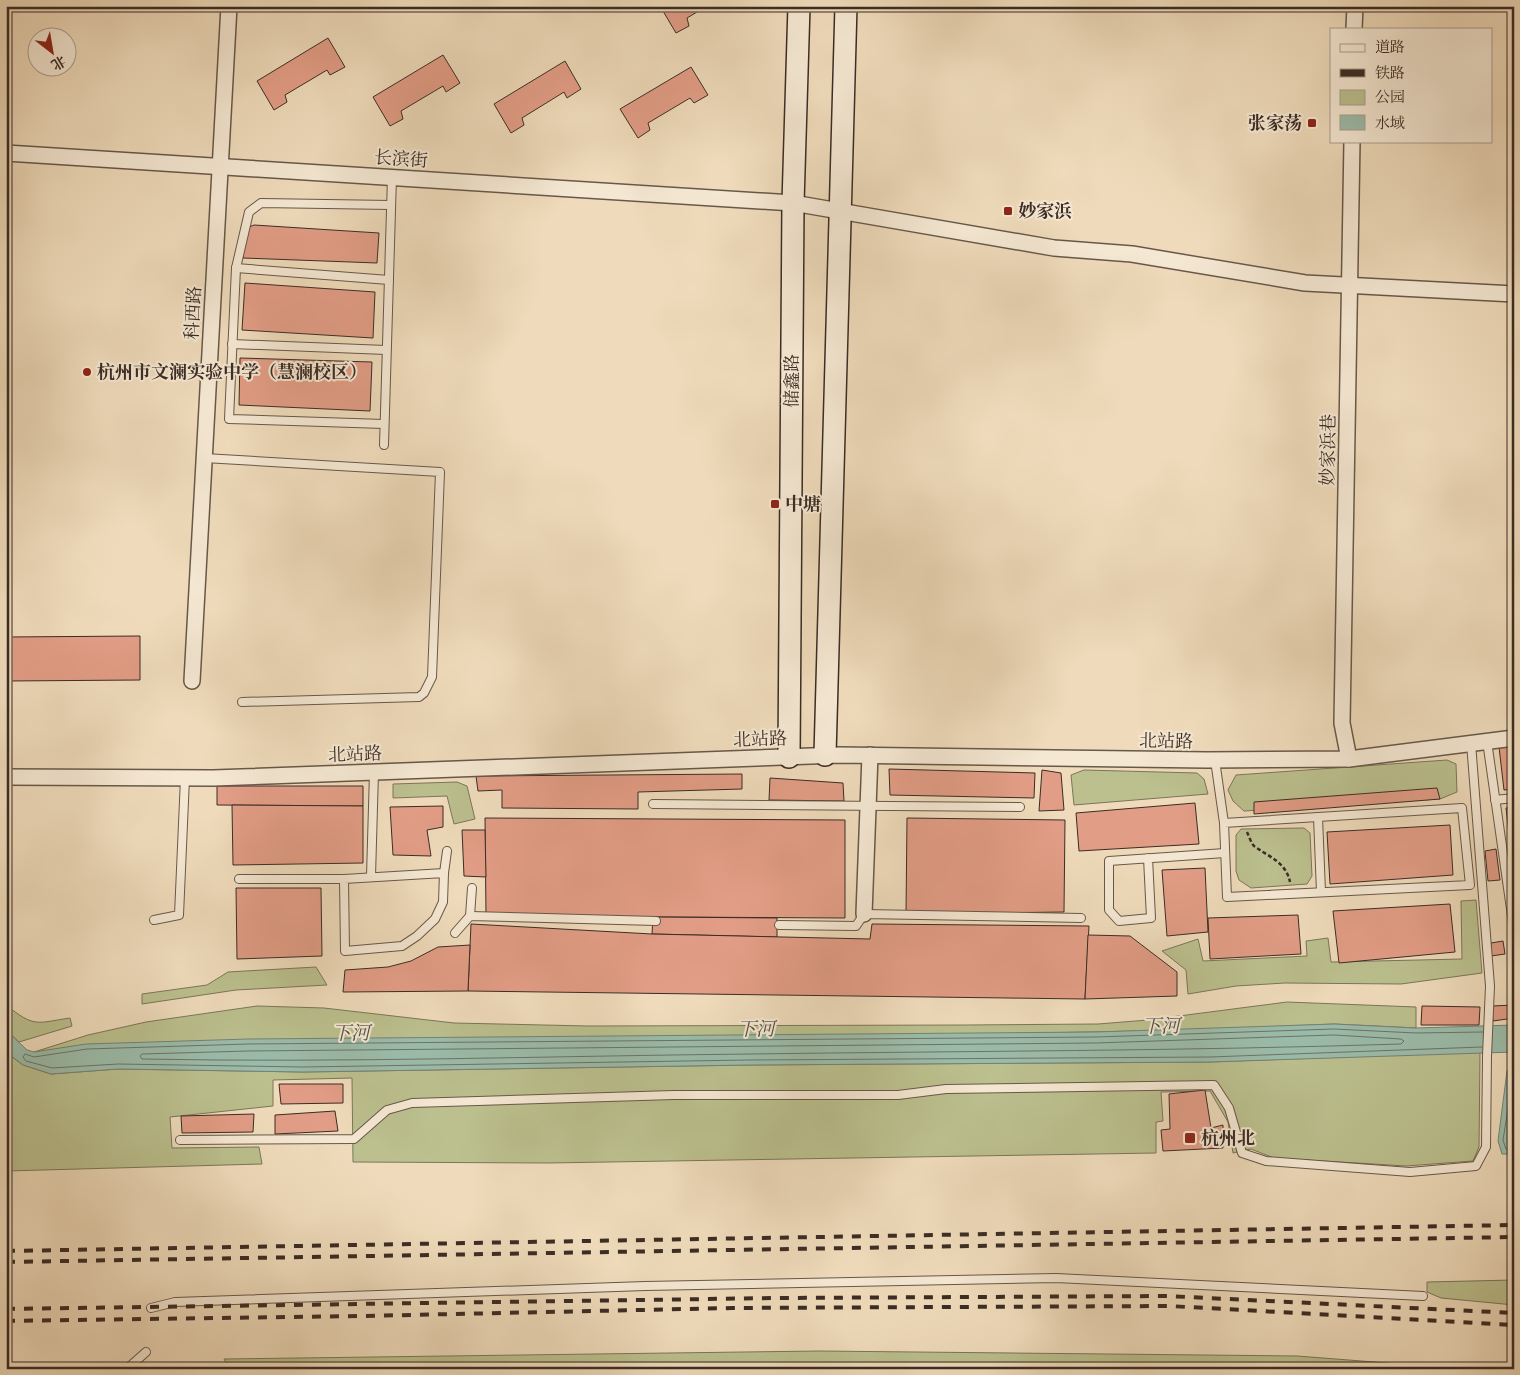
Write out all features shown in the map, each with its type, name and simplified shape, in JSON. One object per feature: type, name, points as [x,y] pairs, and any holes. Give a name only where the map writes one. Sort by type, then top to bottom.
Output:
[{"type":"street","name":"科西路","points":[[192,681],[229,6]]},
{"type":"street","name":"储鑫路","points":[[789,757],[793,203],[800,6]]},
{"type":"street","points":[[825,755],[846,6]]},
{"type":"street","points":[[1354,28],[1355,6]]},
{"type":"street","name":"妙家浜巷","points":[[1349,759],[1342,724],[1352,142]]},
{"type":"street","name":"长滨街","points":[[6,153],[793,203],[1054,248],[1132,254],[1305,283],[1514,294]]},
{"type":"street","name":"北站路","points":[[6,777],[185,778],[825,755],[1215,760],[1349,759],[1514,738]]},
{"type":"street","points":[[864,914],[870,755]]},
{"type":"lane","points":[[384,445],[392,177]]},
{"type":"lane","points":[[384,424],[229,419],[236,268],[249,212],[261,203],[391,205]]},
{"type":"lane","points":[[236,268],[389,280]]},
{"type":"lane","points":[[232,344],[386,350]]},
{"type":"lane","points":[[204,458],[440,472],[432,677],[424,693],[419,696],[242,702]]},
{"type":"lane","points":[[1487,741],[1514,930]]},
{"type":"lane","points":[[180,1140],[354,1139],[387,1110],[412,1103],[674,1096],[898,1095],[946,1089],[1214,1085],[1229,1108],[1242,1153],[1266,1161],[1410,1172],[1476,1166],[1486,1147],[1490,986],[1471,743]]},
{"type":"lane","points":[[1215,760],[1224,823],[1227,897],[1470,885],[1462,808],[1224,823]]},
{"type":"lane","points":[[371,876],[374,772]]},
{"type":"lane","points":[[154,920],[179,915],[185,778]]},
{"type":"lane","points":[[1495,800],[1514,798]]},
{"type":"lane","points":[[653,804],[1020,807]]},
{"type":"lane","points":[[1318,817],[1321,892]]},
{"type":"lane","points":[[344,879],[345,951],[402,946],[417,936],[435,919],[443,902],[447,851]]},
{"type":"lane","points":[[1148,858],[1151,918],[1119,921],[1109,910],[1109,861],[1148,858],[1225,853]]},
{"type":"lane","points":[[239,879],[344,879],[444,873]]},
{"type":"lane","points":[[455,932],[470,916],[472,888]]},
{"type":"lane","points":[[780,925],[856,926],[864,914],[1081,918]]},
{"type":"lane","points":[[470,916],[656,921]]},
{"type":"lane","points":[[151,1308],[175,1302],[645,1286],[1056,1278],[1423,1296]]},
{"type":"lane","points":[[122,1369],[128,1368],[146,1352]]},
{"type":"path","points":[[1243,822],[1253,845],[1272,856],[1288,873],[1292,894]]},
{"type":"green space","points":[[1447,760],[1456,764],[1457,792],[1440,799],[1244,811],[1233,801],[1228,790],[1236,775]]},
{"type":"green space","points":[[1084,770],[1197,773],[1204,779],[1208,794],[1074,805],[1071,775]]},
{"type":"green space","points":[[457,782],[467,786],[475,819],[454,824],[447,796],[393,798],[393,784]]},
{"type":"green space","points":[[1304,828],[1310,833],[1312,876],[1307,884],[1251,888],[1239,880],[1236,871],[1236,835],[1241,829]]},
{"type":"green space","points":[[1476,900],[1482,973],[1401,984],[1285,983],[1236,986],[1188,994],[1186,970],[1162,951],[1198,939],[1203,961],[1307,956],[1306,941],[1328,938],[1331,962],[1462,959],[1461,901]]},
{"type":"green space","points":[[316,967],[327,985],[236,990],[142,1004],[142,994],[207,985],[228,972]]},
{"type":"green space","points":[[1287,1002],[1416,1007],[1416,1028],[1334,1024],[1192,1030],[34,1052],[88,1035],[146,1022],[257,1006],[324,1008],[454,1023],[588,1026],[967,1025],[1098,1024],[1148,1020]]},
{"type":"green space","points":[[6,1005],[30,1021],[42,1022],[70,1018],[72,1026],[19,1042],[6,1030]]},
{"type":"green space","points":[[1480,1052],[1479,1147],[1473,1161],[1406,1166],[1274,1158],[1251,1149],[1233,1153],[1228,1122],[1210,1091],[1161,1092],[1163,1121],[1156,1122],[1156,1153],[548,1163],[353,1162],[352,1078],[273,1080],[273,1106],[170,1117],[172,1148],[259,1147],[262,1164],[6,1171],[6,1059],[12,1057],[23,1065],[51,1074],[118,1069],[303,1072],[749,1065],[1210,1062]]},
{"type":"green space","points":[[1514,1280],[1514,1305],[1441,1298],[1427,1292],[1427,1282]]},
{"type":"green space","points":[[819,1351],[1297,1356],[1413,1365],[1377,1369],[229,1369],[224,1359]]},
{"type":"water","points":[[1334,1024],[1416,1028],[1514,1025],[1514,1052],[1210,1062],[749,1065],[303,1072],[118,1069],[51,1074],[23,1065],[6,1052],[6,1030],[27,1050],[34,1052],[86,1044],[248,1039],[1096,1032]]},
{"type":"water","points":[[1514,1063],[1514,1154],[1502,1154],[1498,1141],[1507,1071]]},
{"type":"building","points":[[660,6],[707,6],[687,18],[689,26],[676,33]]},
{"type":"building","points":[[328,38],[345,67],[330,75],[327,70],[285,95],[287,102],[274,110],[257,81]]},
{"type":"building","points":[[443,55],[460,83],[446,92],[443,86],[401,111],[403,119],[390,126],[373,97]]},
{"type":"building","points":[[565,61],[581,89],[567,98],[564,92],[522,118],[524,125],[511,133],[494,104]]},
{"type":"building","points":[[691,67],[708,95],[694,103],[690,98],[648,123],[650,130],[638,138],[620,109]]},
{"type":"building","points":[[254,225],[379,233],[377,263],[243,258],[247,228]]},
{"type":"building","points":[[245,283],[375,292],[373,338],[242,330]]},
{"type":"building","points":[[240,358],[372,362],[370,411],[239,405]]},
{"type":"building","points":[[140,636],[140,680],[6,681],[6,637]]},
{"type":"building","points":[[1514,745],[1514,789],[1504,790],[1499,747]]},
{"type":"building","points":[[889,769],[1035,773],[1034,798],[890,795]]},
{"type":"building","points":[[1042,770],[1061,773],[1064,810],[1039,811]]},
{"type":"building","points":[[742,774],[742,789],[638,792],[638,809],[502,808],[502,790],[478,791],[476,776]]},
{"type":"building","points":[[770,778],[843,783],[844,801],[769,800]]},
{"type":"building","points":[[217,786],[363,786],[363,806],[217,805]]},
{"type":"building","points":[[1437,788],[1440,799],[1254,814],[1254,802]]},
{"type":"building","points":[[1195,803],[1199,844],[1079,851],[1076,813]]},
{"type":"building","points":[[232,805],[363,806],[363,863],[233,865]]},
{"type":"building","points":[[443,806],[443,827],[427,830],[431,856],[393,855],[390,807]]},
{"type":"building","points":[[1514,807],[1514,851],[1511,851],[1506,808]]},
{"type":"building","points":[[485,818],[845,820],[845,918],[486,916]]},
{"type":"building","points":[[907,818],[1065,820],[1064,912],[906,914]]},
{"type":"building","points":[[1450,825],[1453,875],[1330,884],[1327,832]]},
{"type":"building","points":[[462,830],[485,830],[486,877],[464,876]]},
{"type":"building","points":[[1496,849],[1500,880],[1488,881],[1485,851]]},
{"type":"building","points":[[1205,868],[1208,932],[1167,936],[1162,870]]},
{"type":"building","points":[[236,888],[321,888],[322,956],[237,959]]},
{"type":"building","points":[[1450,904],[1455,952],[1339,963],[1333,911]]},
{"type":"building","points":[[1298,915],[1301,954],[1210,959],[1208,918]]},
{"type":"building","points":[[653,917],[777,918],[777,937],[652,934]]},
{"type":"building","points":[[471,924],[652,934],[870,939],[872,924],[1089,926],[1085,999],[468,991]]},
{"type":"building","points":[[1088,935],[1130,936],[1177,972],[1177,996],[1085,999]]},
{"type":"building","points":[[1503,941],[1505,954],[1491,956],[1491,943]]},
{"type":"building","points":[[470,945],[468,991],[343,992],[345,970],[388,967],[411,961],[438,947]]},
{"type":"building","points":[[1514,1005],[1514,1018],[1493,1021],[1492,1006]]},
{"type":"building","points":[[1422,1006],[1480,1007],[1479,1025],[1421,1025]]},
{"type":"building","points":[[279,1084],[343,1084],[343,1103],[281,1104]]},
{"type":"building","points":[[1205,1090],[1211,1128],[1223,1125],[1223,1148],[1163,1151],[1161,1130],[1170,1129],[1169,1094]]},
{"type":"building","points":[[335,1111],[338,1131],[275,1134],[275,1115]]},
{"type":"building","points":[[254,1114],[253,1132],[182,1133],[181,1116]]},
{"type":"railway","points":[[6,1251],[1514,1225]]},
{"type":"railway","points":[[6,1262],[1514,1237]]},
{"type":"railway","points":[[6,1309],[778,1298],[1167,1296],[1514,1313]]},
{"type":"railway","points":[[6,1321],[732,1308],[1169,1306],[1514,1325]]},
{"type":"place","name":"张家荡","points":[[1312,123]]},
{"type":"place","name":"妙家浜","points":[[1008,211]]},
{"type":"place","name":"杭州市文澜实验中学（慧澜校区）","points":[[87,372]]},
{"type":"place","name":"中塘","points":[[775,504]]},
{"type":"place","name":"杭州北","points":[[1190,1138]]},
{"type":"water label","name":"下河","points":[[1161,1026]]},
{"type":"water label","name":"下河","points":[[756,1029]]},
{"type":"water label","name":"下河","points":[[351,1033]]}]
